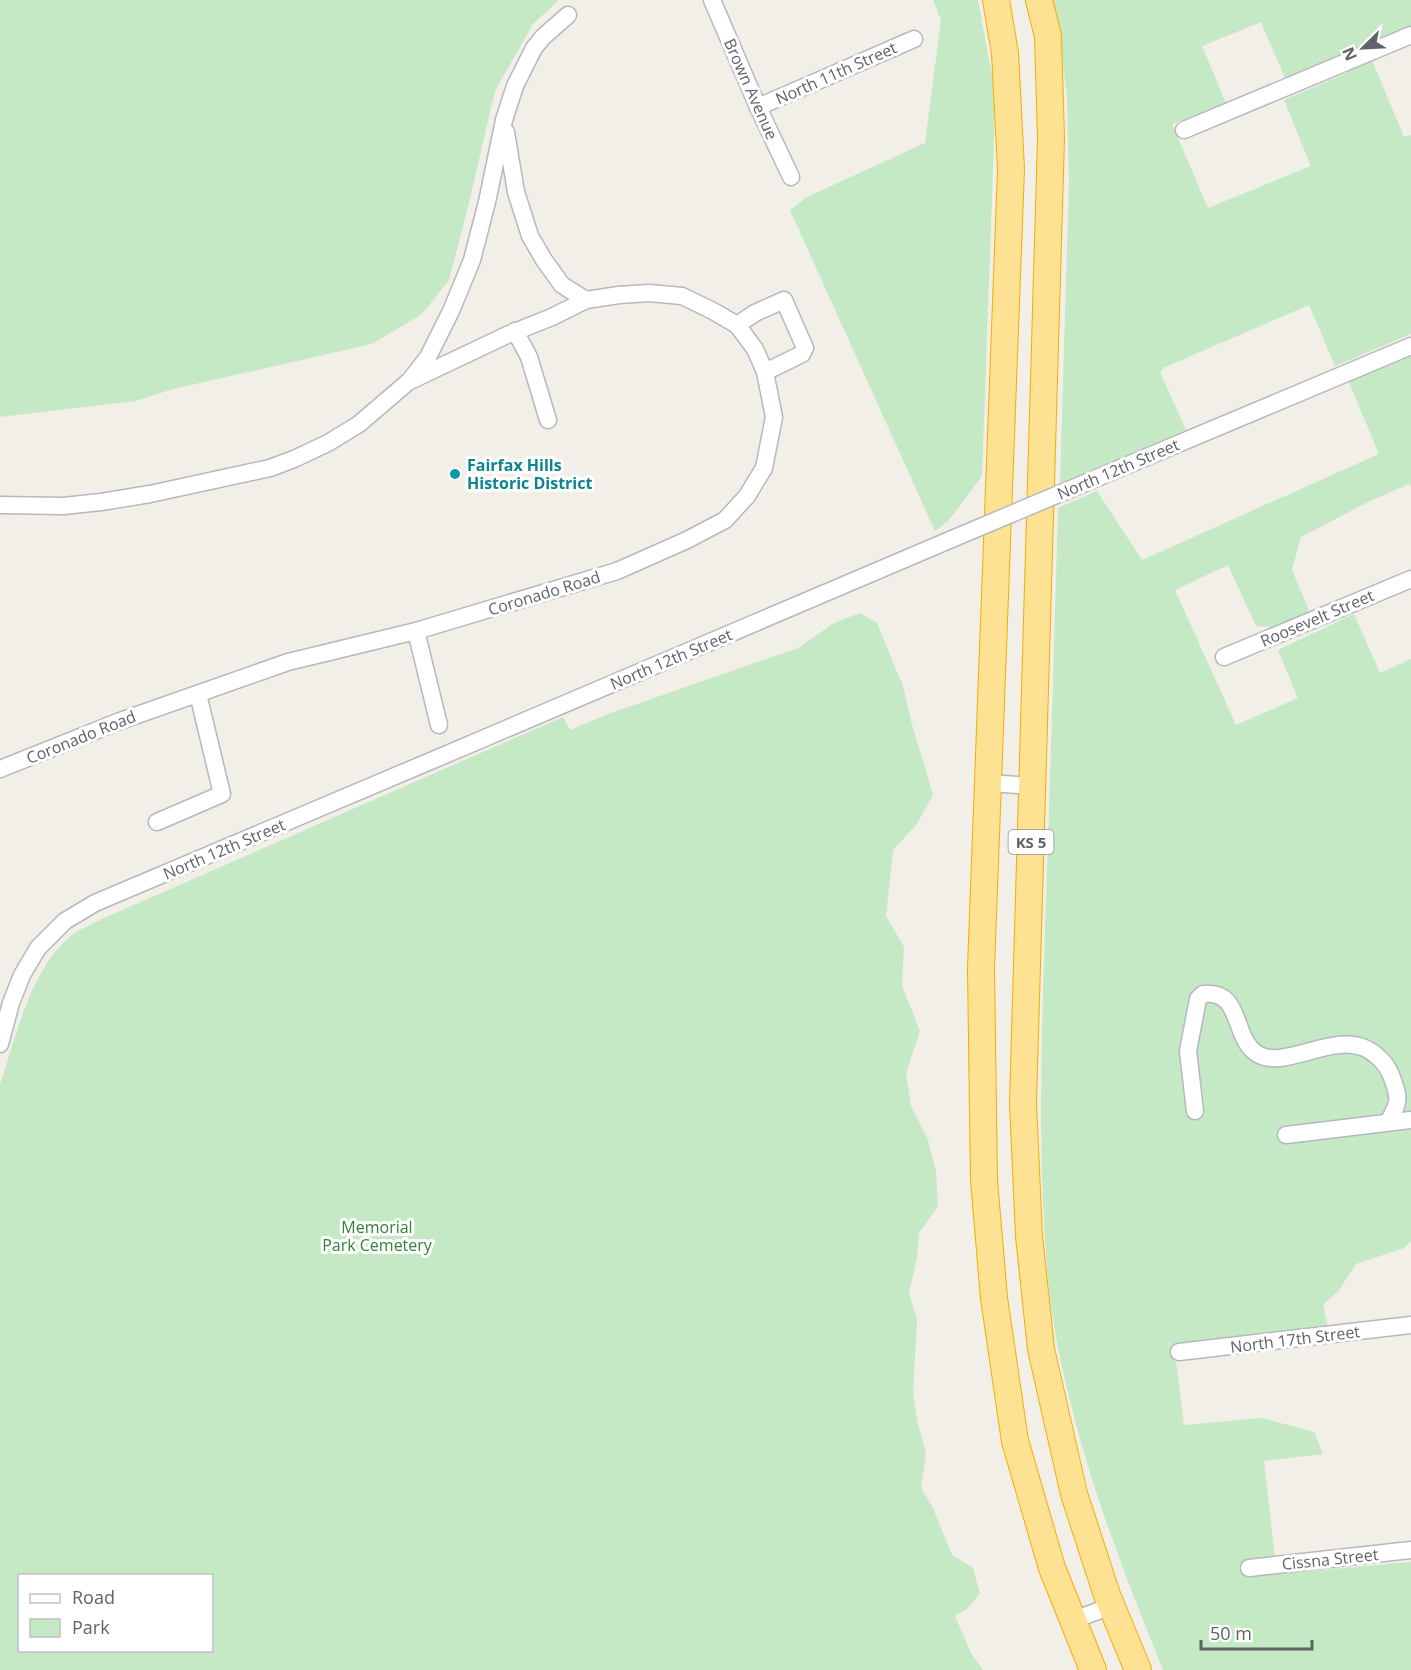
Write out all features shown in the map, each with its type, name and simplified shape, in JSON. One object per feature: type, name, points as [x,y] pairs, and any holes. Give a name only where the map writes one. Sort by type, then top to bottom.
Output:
[{"type":"highway","name":"KS 5","points":[[996,0],[1005,52],[1011,169],[981,968],[984,1180],[994,1298],[1015,1441],[1052,1568],[1093,1670]]},
{"type":"highway","name":"KS 5","points":[[1039,0],[1048,36],[1051,138],[1023,1103],[1029,1236],[1041,1349],[1074,1494],[1112,1606],[1138,1670]]},
{"type":"street","name":"Brown Avenue","points":[[712,0],[791,177]]},
{"type":"street","points":[[0,505],[63,506],[101,502],[270,468],[303,455],[344,434],[408,382],[428,357],[451,311],[472,260],[504,120],[515,86],[534,48],[568,15]]},
{"type":"street","points":[[1184,130],[1411,35]]},
{"type":"street","name":"North 11th Street","points":[[758,107],[915,39]]},
{"type":"street","points":[[504,120],[516,192],[530,236],[562,285],[586,300]]},
{"type":"street","name":"Coronado Road","points":[[0,770],[120,721],[288,662],[416,631],[617,571],[687,540],[725,520],[747,496],[764,468],[774,417],[765,372],[755,349],[737,325],[681,296],[649,293],[586,300]]},
{"type":"street","points":[[408,382],[586,300]]},
{"type":"street","points":[[737,325],[755,313],[783,300],[805,348],[802,354],[765,372]]},
{"type":"street","points":[[515,331],[530,357],[548,420]]},
{"type":"street","name":"North 12th Street","points":[[0,1044],[11,1003],[22,975],[38,948],[65,921],[95,903],[952,538],[1411,346]]},
{"type":"street","name":"Roosevelt Street","points":[[1224,657],[1411,579]]},
{"type":"street","points":[[416,631],[439,725]]},
{"type":"street","points":[[157,822],[222,794],[198,694]]},
{"type":"street","points":[[988,783],[1032,786]]},
{"type":"street","points":[[1195,1110],[1188,1051],[1198,999],[1203,994],[1213,993],[1223,996],[1232,1008],[1247,1045],[1265,1058],[1286,1057],[1345,1044],[1365,1047],[1374,1053],[1386,1064],[1398,1099],[1397,1106],[1388,1122]]},
{"type":"street","points":[[1286,1135],[1411,1119]]},
{"type":"street","name":"North 17th Street","points":[[1179,1352],[1411,1325]]},
{"type":"street","name":"Cissna Street","points":[[1249,1568],[1411,1550]]},
{"type":"street","points":[[1073,1620],[1112,1606]]},
{"type":"green space","points":[[0,0],[559,0],[533,24],[495,91],[449,280],[422,314],[372,344],[173,389],[136,401],[0,417]]},
{"type":"green space","points":[[933,0],[978,0],[994,86],[982,476],[949,520],[935,531],[790,210],[807,197],[925,143],[941,20]]},
{"type":"green space","points":[[1053,0],[1411,0],[1411,26],[1285,78],[1261,22],[1202,46],[1226,103],[1172,124],[1208,208],[1311,166],[1284,100],[1372,60],[1404,137],[1411,135],[1411,334],[1335,366],[1309,305],[1165,367],[1160,372],[1186,430],[1060,483],[1069,181],[1067,97]]},
{"type":"green space","points":[[1411,356],[1411,487],[1409,484],[1368,502],[1301,537],[1292,570],[1310,613],[1272,627],[1256,626],[1228,565],[1175,590],[1236,725],[1298,698],[1278,650],[1354,614],[1380,673],[1411,659],[1411,1241],[1404,1248],[1356,1264],[1339,1290],[1323,1305],[1328,1326],[1174,1345],[1184,1425],[1262,1418],[1314,1432],[1323,1454],[1264,1461],[1277,1574],[1411,1562],[1411,1670],[1163,1670],[1113,1542],[1084,1454],[1062,1365],[1053,1320],[1048,1276],[1042,1168],[1041,1066],[1058,508],[1097,491],[1142,560],[1379,454],[1349,382]]},
{"type":"green space","name":"Memorial Park Cemetery","points":[[860,613],[877,623],[903,686],[933,795],[916,825],[893,850],[886,916],[904,947],[902,986],[920,1031],[906,1073],[911,1106],[928,1140],[936,1172],[938,1206],[919,1233],[917,1258],[909,1293],[917,1320],[913,1393],[917,1421],[926,1452],[921,1488],[933,1508],[952,1555],[973,1568],[980,1594],[967,1609],[955,1616],[971,1653],[983,1670],[0,1670],[0,1084],[26,1004],[45,967],[57,950],[75,933],[104,918],[563,717],[570,730],[608,714],[798,648],[834,623]]},
{"type":"place","name":"Fairfax Hills Historic District","points":[[455,474]]}]
